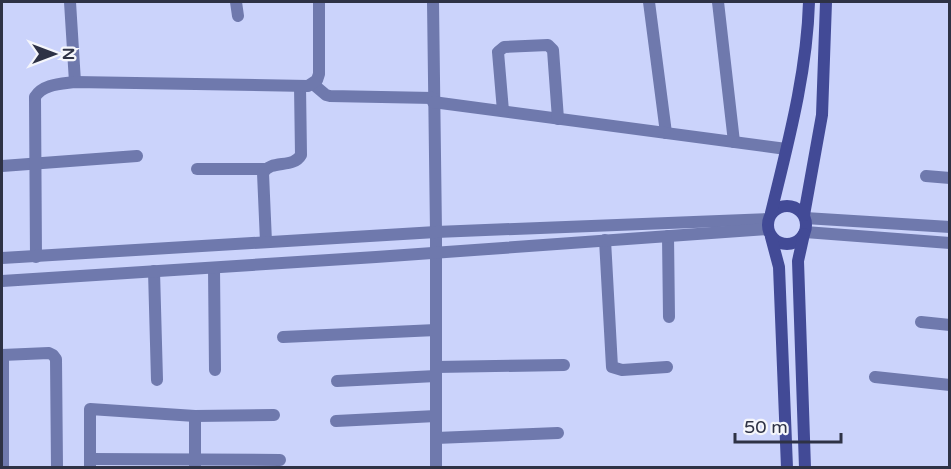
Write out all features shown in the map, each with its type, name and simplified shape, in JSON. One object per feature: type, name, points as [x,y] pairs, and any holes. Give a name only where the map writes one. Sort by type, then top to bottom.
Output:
[{"type":"main road","points":[[787,468],[778,267],[770,224],[796,109],[808,33],[809,2]]},
{"type":"main road","points":[[805,468],[798,261],[822,115],[826,2]]},
{"type":"main road","points":[[770,224],[776,209],[788,205],[794,207],[804,217]]},
{"type":"main road","points":[[770,224],[782,244],[800,240],[804,233]]},
{"type":"street","points":[[70,2],[75,82]]},
{"type":"street","points":[[236,2],[238,16]]},
{"type":"street","points":[[307,85],[317,80],[319,74],[319,2]]},
{"type":"street","points":[[433,2],[436,468]]},
{"type":"street","points":[[649,2],[666,133]]},
{"type":"street","points":[[718,2],[734,142]]},
{"type":"street","points":[[503,111],[498,52],[504,47],[548,45],[553,50],[558,119]]},
{"type":"street","points":[[36,257],[35,97],[39,91],[48,87],[75,82],[307,85],[330,96],[434,100],[786,149]]},
{"type":"street","points":[[197,169],[265,169],[295,162],[302,155],[307,85]]},
{"type":"street","points":[[2,166],[137,156]]},
{"type":"street","points":[[265,169],[262,177],[266,242]]},
{"type":"street","points":[[926,176],[950,178]]},
{"type":"street","points":[[804,217],[950,227]]},
{"type":"street","points":[[2,258],[436,232],[770,224]]},
{"type":"street","points":[[2,281],[668,236],[770,224]]},
{"type":"street","points":[[804,233],[950,243]]},
{"type":"street","points":[[668,236],[669,317]]},
{"type":"street","points":[[605,240],[612,367],[622,370],[668,367]]},
{"type":"street","points":[[214,268],[215,370]]},
{"type":"street","points":[[154,271],[157,380]]},
{"type":"street","points":[[921,322],[950,325]]},
{"type":"street","points":[[284,337],[436,330]]},
{"type":"street","points":[[3,468],[2,355],[49,353],[56,359],[57,468]]},
{"type":"street","points":[[337,381],[436,371],[564,364]]},
{"type":"street","points":[[875,377],[950,385]]},
{"type":"street","points":[[274,415],[195,416],[90,410],[90,463],[280,460]]},
{"type":"street","points":[[195,416],[195,463]]},
{"type":"street","points":[[336,421],[436,416]]},
{"type":"street","points":[[436,438],[558,433]]}]
